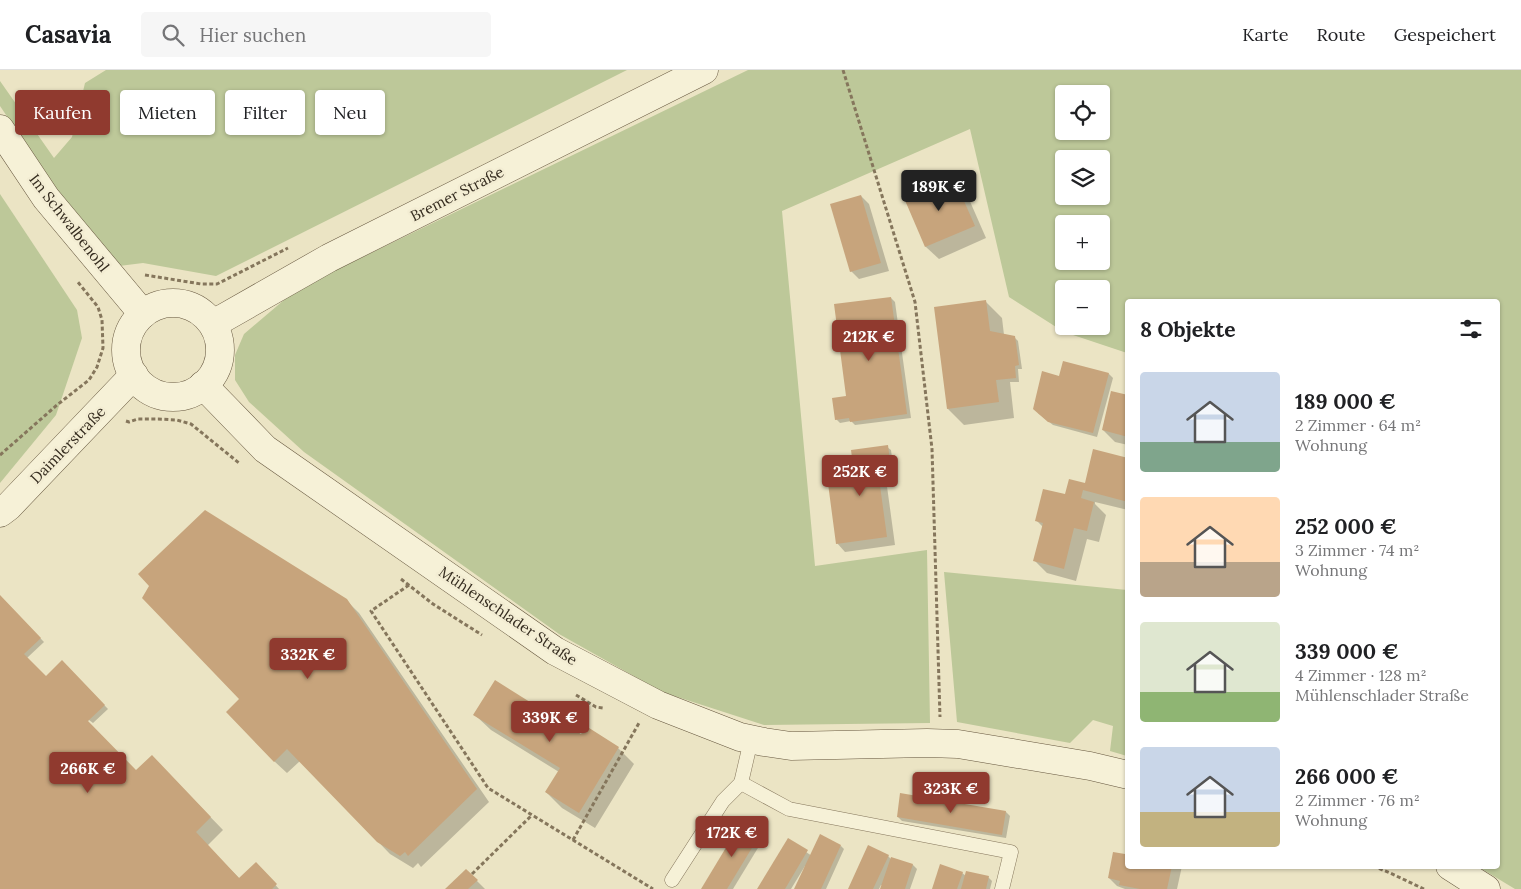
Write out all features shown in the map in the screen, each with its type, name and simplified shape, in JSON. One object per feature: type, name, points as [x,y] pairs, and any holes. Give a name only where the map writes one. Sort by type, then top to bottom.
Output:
[{"type":"street","name":"Bremer Straße","points":[[213,324],[329,258],[704,70]]},
{"type":"street","name":"Im Schwalbenohl","points":[[0,128],[46,198],[144,314]]},
{"type":"street","points":[[173,303],[188,305],[202,312],[213,324],[219,337],[220,352],[217,366],[204,386],[186,394],[172,396],[157,394],[144,386],[134,375],[128,363],[126,349],[132,330],[144,314],[157,305],[173,303]]},
{"type":"street","name":"Daimlerstraße","points":[[0,513],[8,508],[134,375]]},
{"type":"street","name":"Mühlenschlader Straße","points":[[204,386],[265,449],[555,651],[658,705],[751,740],[792,746],[958,744],[1090,766],[1125,774]]},
{"type":"street","points":[[1455,869],[1486,889]]},
{"type":"lane","points":[[672,880],[724,801],[741,783],[751,740]]},
{"type":"lane","points":[[741,783],[789,809],[1011,852],[1002,889]]},
{"type":"path","points":[[843,70],[915,302],[932,449],[941,743]]},
{"type":"path","points":[[97,305],[133,274],[201,284],[217,284],[296,244]]},
{"type":"path","points":[[0,455],[89,380],[103,348],[103,331]]},
{"type":"path","points":[[409,585],[371,611],[488,788],[653,889]]},
{"type":"path","points":[[573,840],[642,718]]},
{"type":"path","points":[[472,874],[532,815]]},
{"type":"path","points":[[1380,869],[1424,889]]},
{"type":"green space","points":[[106,70],[627,70],[216,276],[143,263],[119,266],[60,195],[20,135],[38,135],[54,158],[72,135],[110,135],[110,90],[83,90],[85,83]]},
{"type":"green space","points":[[748,70],[1521,70],[1521,889],[1515,889],[1482,869],[1500,869],[1500,299],[1125,299],[1125,352],[1073,335],[1110,335],[1110,280],[1055,280],[1055,326],[1009,297],[970,129],[782,211],[815,566],[927,550],[930,723],[764,725],[662,692],[559,634],[304,452],[249,402],[235,380],[235,355],[244,334],[297,289]]},
{"type":"green space","points":[[0,81],[15,102],[15,128],[0,106]]},
{"type":"green space","points":[[0,194],[77,310],[82,338],[56,415],[0,483]]},
{"type":"green space","points":[[944,572],[1125,590],[1125,755],[1110,751],[1113,726],[1093,720],[1070,743],[957,722]]},
{"type":"building","points":[[953,176],[975,226],[925,247],[904,198]]},
{"type":"building","points":[[861,195],[881,263],[850,272],[830,204]]},
{"type":"building","points":[[891,297],[907,414],[850,422],[849,418],[835,420],[832,398],[846,396],[834,304]]},
{"type":"building","points":[[986,300],[990,331],[1015,336],[1019,365],[1015,366],[1016,378],[996,380],[999,402],[947,409],[934,307]]},
{"type":"building","points":[[1063,361],[1109,373],[1093,433],[1048,422],[1033,409],[1042,371],[1059,376]]},
{"type":"building","points":[[1111,391],[1125,394],[1125,436],[1102,430]]},
{"type":"building","points":[[888,445],[891,470],[878,471],[887,537],[836,544],[827,476],[854,473],[851,450]]},
{"type":"building","points":[[1093,449],[1125,457],[1125,501],[1083,490],[1081,498],[1094,502],[1087,531],[1074,528],[1064,569],[1033,561],[1043,523],[1035,521],[1043,489],[1065,494],[1069,479],[1085,483]]},
{"type":"building","points":[[205,510],[347,599],[477,789],[408,856],[405,852],[400,856],[377,842],[287,749],[274,762],[226,712],[239,699],[142,598],[149,586],[138,574]]},
{"type":"building","points":[[0,595],[41,638],[24,654],[46,676],[62,660],[105,705],[88,721],[136,770],[152,755],[211,817],[196,832],[239,878],[256,862],[277,884],[272,889],[0,889]]},
{"type":"building","points":[[495,680],[581,734],[586,726],[619,747],[579,813],[545,792],[560,768],[473,715]]},
{"type":"building","points":[[900,793],[1006,811],[1002,835],[897,817]]},
{"type":"building","points":[[742,821],[761,833],[727,889],[701,889]]},
{"type":"building","points":[[820,834],[841,845],[821,889],[794,889]]},
{"type":"building","points":[[788,838],[808,850],[785,889],[757,889]]},
{"type":"building","points":[[868,845],[889,855],[873,889],[848,889]]},
{"type":"building","points":[[1113,852],[1125,854],[1125,869],[1171,869],[1167,889],[1140,889],[1119,885],[1120,881],[1108,878]]},
{"type":"building","points":[[891,857],[913,864],[905,889],[880,889]]},
{"type":"building","points":[[940,864],[963,872],[957,889],[932,889]]},
{"type":"building","points":[[466,869],[478,880],[468,889],[445,889]]},
{"type":"building","points":[[966,871],[989,876],[986,889],[961,889]]}]
